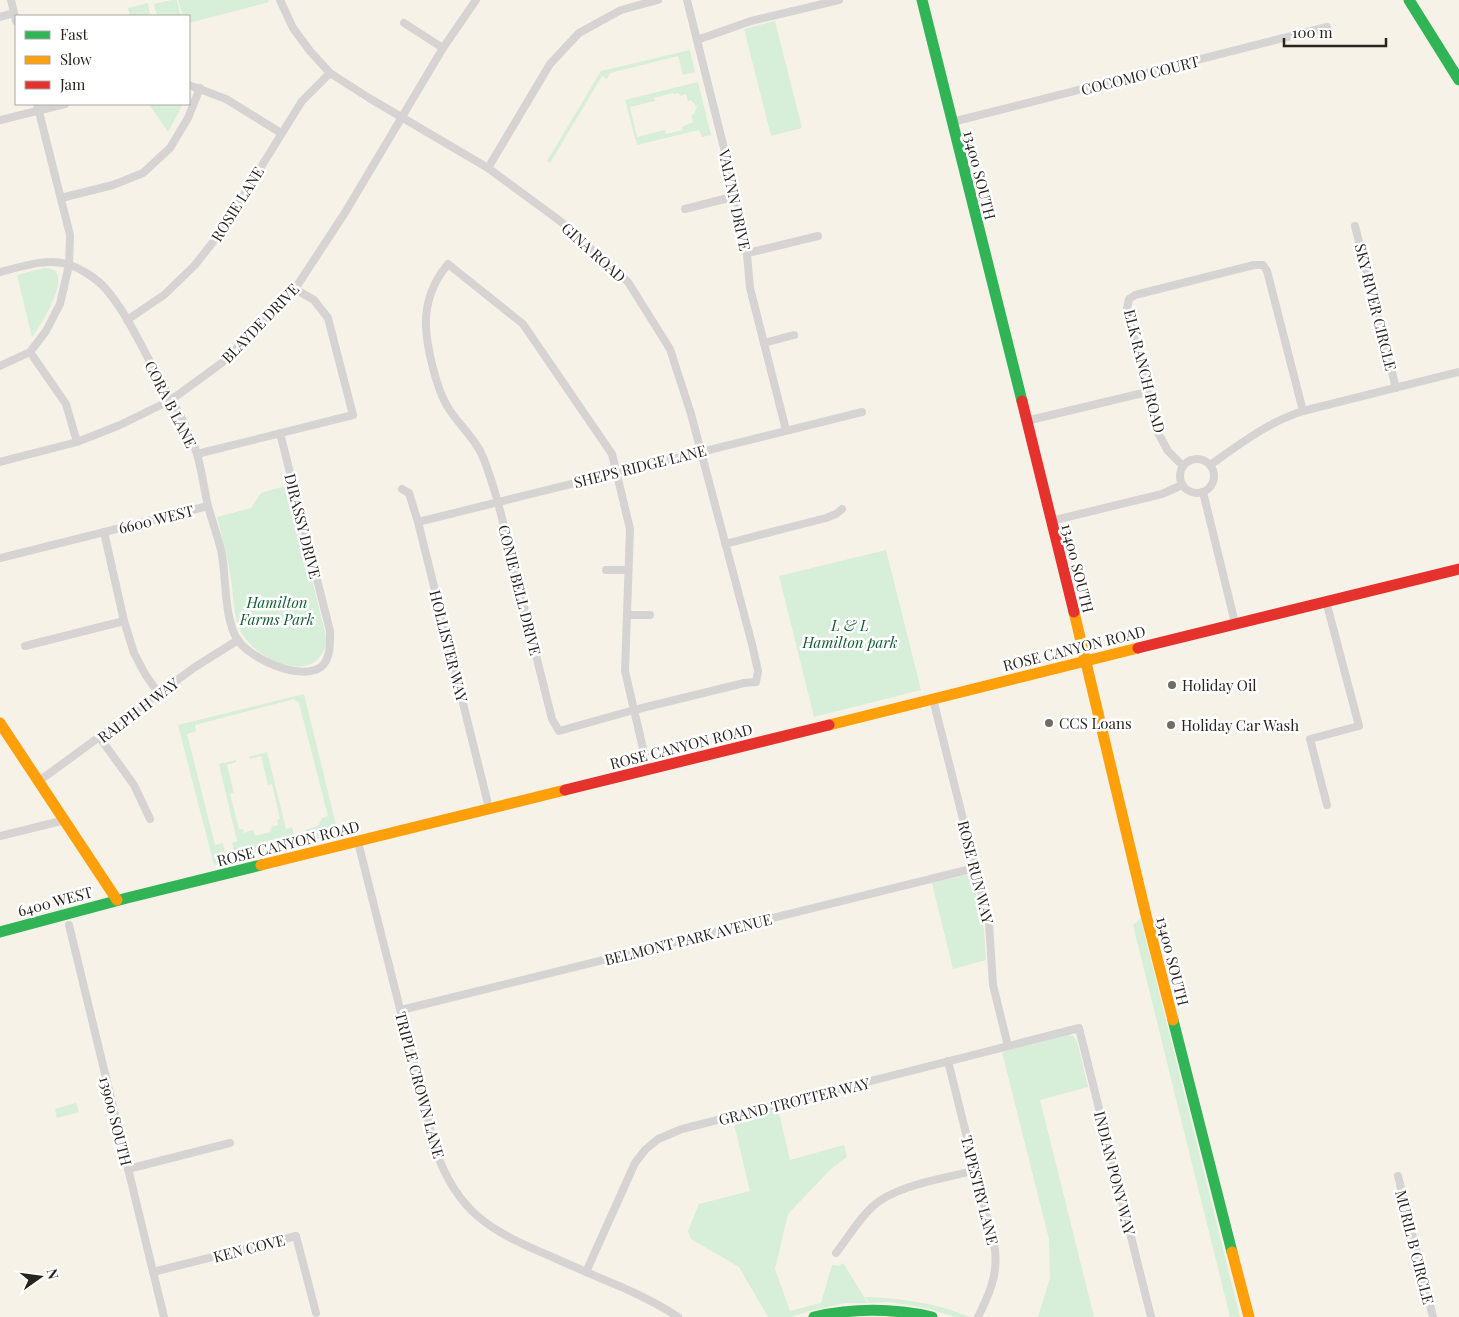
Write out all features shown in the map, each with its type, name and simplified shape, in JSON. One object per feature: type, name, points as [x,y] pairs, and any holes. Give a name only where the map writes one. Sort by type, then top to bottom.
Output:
[{"type":"street","points":[[0,17],[15,17],[11,0]]},
{"type":"street","name":"GINA ROAD","points":[[280,0],[293,28],[330,73],[488,168],[560,221],[628,282],[670,349],[691,414],[758,671],[756,682]]},
{"type":"street","name":"BLAYDE DRIVE","points":[[0,462],[77,442],[120,425],[172,400],[223,362],[295,289],[346,211],[443,48],[476,0]]},
{"type":"street","points":[[488,168],[550,64],[579,33],[621,10],[658,0]]},
{"type":"street","name":"VALYNN DRIVE","points":[[687,0],[745,232],[750,288],[786,430]]},
{"type":"street","points":[[697,40],[751,22],[839,0]]},
{"type":"street","name":"13400 SOUTH","points":[[922,0],[1086,661],[1146,915],[1249,1317]]},
{"type":"street","points":[[1409,0],[1459,80]]},
{"type":"street","points":[[404,23],[443,48]]},
{"type":"street","name":"COCOMO COURT","points":[[952,122],[1327,27]]},
{"type":"street","name":"ROSIE LANE","points":[[127,320],[164,296],[195,265],[220,233],[302,101],[330,73]]},
{"type":"street","points":[[190,85],[226,99],[281,133]]},
{"type":"street","points":[[61,198],[113,185],[143,173],[170,148],[188,118],[200,88]]},
{"type":"street","points":[[0,120],[38,107],[55,105]]},
{"type":"street","points":[[0,366],[30,352],[46,331],[60,304],[69,265],[70,234],[38,107]]},
{"type":"street","points":[[685,209],[736,196]]},
{"type":"street","name":"SKY RIVER CIRCLE","points":[[1355,226],[1396,388]]},
{"type":"street","points":[[748,253],[818,236]]},
{"type":"street","name":"CORA B LANE","points":[[0,272],[39,263],[58,262],[69,265],[86,273],[105,287],[127,320],[188,430],[197,454],[208,506],[221,552],[230,615],[238,640]]},
{"type":"street","name":"CONIE BELL DRIVE","points":[[617,472],[612,454],[523,324],[448,264],[438,276],[427,309],[426,327],[432,364],[446,404],[477,445],[498,502],[552,719],[559,731],[634,710],[744,683],[756,682]]},
{"type":"street","name":"ELK RANCH ROAD","points":[[1183,466],[1172,456],[1160,438],[1147,392],[1127,308],[1129,299],[1138,294],[1254,264],[1263,266],[1267,271],[1303,412]]},
{"type":"street","points":[[197,454],[353,415],[328,318],[314,300],[295,289]]},
{"type":"street","points":[[764,343],[794,335]]},
{"type":"street","points":[[30,352],[66,404],[77,442]]},
{"type":"street","points":[[1210,465],[1268,426],[1303,412],[1459,372]]},
{"type":"street","points":[[1026,421],[1147,392]]},
{"type":"street","name":"SHEPS RIDGE LANE","points":[[418,522],[862,412]]},
{"type":"street","name":"DIRASSY DRIVE","points":[[238,640],[243,647],[263,662],[301,672],[321,666],[330,647],[330,631],[280,434]]},
{"type":"street","points":[[1204,460],[1210,465],[1214,475],[1213,482],[1209,488],[1203,492],[1192,492],[1182,485],[1180,473],[1183,466],[1189,461],[1204,460]]},
{"type":"street","points":[[617,472],[630,529],[625,671],[648,770]]},
{"type":"street","points":[[1051,521],[1168,493],[1182,485]]},
{"type":"street","name":"HOLLISTER WAY","points":[[402,489],[409,493],[418,522],[489,808]]},
{"type":"street","points":[[1203,492],[1235,624]]},
{"type":"street","name":"6600 WEST","points":[[0,558],[208,506]]},
{"type":"street","points":[[724,544],[826,518],[836,514],[842,508]]},
{"type":"street","points":[[104,532],[124,620],[134,652],[145,674],[159,694]]},
{"type":"street","name":"ROSE CANYON ROAD","points":[[117,900],[1459,569]]},
{"type":"street","points":[[606,570],[628,570]]},
{"type":"street","points":[[1326,601],[1359,726],[1310,739],[1327,805]]},
{"type":"street","points":[[627,615],[650,615]]},
{"type":"street","points":[[25,646],[124,620]]},
{"type":"street","name":"RALPH H WAY","points":[[39,782],[195,667],[238,640]]},
{"type":"street","name":"ROSE RUN WAY","points":[[933,699],[990,929],[993,985],[1008,1046]]},
{"type":"street","points":[[0,722],[117,900]]},
{"type":"street","points":[[100,738],[134,785],[150,819]]},
{"type":"street","points":[[0,836],[65,820]]},
{"type":"street","name":"TRIPLE CROWN LANE","points":[[358,842],[435,1148],[444,1172],[457,1194],[474,1214],[502,1234],[647,1298],[678,1317]]},
{"type":"street","name":"BELMONT PARK AVENUE","points":[[401,1010],[975,868]]},
{"type":"street","name":"6400 WEST","points":[[0,932],[117,900]]},
{"type":"street","name":"13900 SOUTH","points":[[69,925],[164,1317]]},
{"type":"street","name":"GRAND TROTTER WAY","points":[[586,1272],[630,1170],[645,1150],[658,1140],[682,1129],[1079,1028]]},
{"type":"street","name":"INDIAN PONY WAY","points":[[1079,1028],[1151,1317]]},
{"type":"street","name":"TAPESTRY LANE","points":[[948,1061],[994,1241],[996,1259],[992,1285],[978,1317]]},
{"type":"street","points":[[128,1169],[230,1143]]},
{"type":"street","points":[[836,1253],[866,1213],[885,1197],[900,1190],[976,1170]]},
{"type":"street","name":"MURIL B CIRCLE","points":[[1398,1176],[1433,1317]]},
{"type":"street","name":"KEN COVE","points":[[153,1272],[296,1236],[316,1313]]},
{"type":"street","points":[[814,1317],[835,1312],[861,1310],[888,1310],[932,1317]]},
{"type":"green space","points":[[177,0],[181,15],[157,15],[154,4]]},
{"type":"green space","points":[[178,0],[268,0],[269,2],[190,23],[190,15],[183,15]]},
{"type":"green space","points":[[148,3],[150,14],[130,15],[128,8]]},
{"type":"green space","points":[[775,21],[802,128],[771,136],[744,29]]},
{"type":"green space","points":[[690,50],[695,72],[683,75],[678,56],[610,73],[607,79],[602,76],[550,163],[547,161],[601,71]]},
{"type":"green space","points":[[698,82],[711,135],[702,137],[699,130],[637,145],[625,100]],"holes":[[[679,93],[680,96],[686,94],[688,101],[691,100],[697,107],[694,114],[691,115],[693,122],[682,127],[683,130],[666,134],[665,130],[637,137],[630,107],[655,101],[654,98]]]},
{"type":"green space","points":[[150,105],[182,105],[168,132]]},
{"type":"green space","points":[[44,268],[54,270],[58,276],[58,286],[49,310],[32,337],[17,275]]},
{"type":"green space","name":"Hamilton Farms Park","points":[[288,485],[327,640],[322,655],[312,663],[300,666],[287,665],[260,653],[241,632],[235,613],[228,564],[217,517],[251,508],[261,493]]},
{"type":"green space","name":"L & L Hamilton park","points":[[886,550],[921,690],[814,717],[779,576]]},
{"type":"green space","points":[[304,694],[338,833],[308,841],[305,830],[318,826],[322,818],[328,816],[299,703],[294,699],[195,725],[196,731],[187,734],[215,845],[223,843],[227,862],[214,865],[178,725]]},
{"type":"green space","points":[[267,752],[286,829],[292,827],[296,844],[236,859],[232,843],[237,841],[219,764],[236,760],[236,762],[227,765],[234,793],[230,794],[239,829],[243,829],[244,833],[253,830],[255,836],[270,832],[270,827],[272,833],[271,827],[278,825],[277,820],[280,819],[272,784],[268,785],[261,756],[250,759],[249,757]]},
{"type":"green space","points":[[966,875],[972,879],[984,930],[986,960],[953,969],[932,883]]},
{"type":"green space","points":[[1141,918],[1240,1317],[1230,1317],[1133,925]]},
{"type":"green space","points":[[1067,1035],[1073,1036],[1077,1041],[1088,1087],[1040,1100],[1094,1317],[1038,1317],[1050,1278],[1049,1239],[1002,1052]]},
{"type":"green space","points":[[76,1103],[79,1112],[57,1118],[55,1109]]},
{"type":"green space","points":[[778,1109],[790,1160],[844,1145],[847,1157],[832,1168],[788,1214],[775,1269],[790,1311],[821,1303],[832,1265],[839,1266],[843,1263],[868,1303],[845,1303],[792,1317],[768,1317],[739,1267],[691,1239],[688,1231],[699,1204],[750,1191],[733,1120]]},
{"type":"green space","points":[[865,1297],[918,1302],[970,1317],[955,1317],[926,1308],[890,1302],[869,1303]]},
{"type":"traffic: fast","points":[[922,0],[1022,401]]},
{"type":"traffic: fast","points":[[1409,0],[1459,80]]},
{"type":"traffic: fast","points":[[0,932],[261,865]]},
{"type":"traffic: fast","points":[[1173,1020],[1232,1252]]},
{"type":"traffic: fast","points":[[814,1317],[873,1310],[932,1317]]},
{"type":"traffic: slow","points":[[1074,612],[1173,1020]]},
{"type":"traffic: slow","points":[[829,725],[1138,648]]},
{"type":"traffic: slow","points":[[0,723],[117,900]]},
{"type":"traffic: slow","points":[[261,865],[565,790]]},
{"type":"traffic: slow","points":[[1232,1252],[1249,1317]]},
{"type":"traffic: jam","points":[[1022,401],[1074,612]]},
{"type":"traffic: jam","points":[[1138,648],[1459,569]]},
{"type":"traffic: jam","points":[[565,790],[829,725]]},
{"type":"place","name":"Holiday Oil","points":[[1172,685]]},
{"type":"place","name":"CCS Loans","points":[[1049,723]]},
{"type":"place","name":"Holiday Car Wash","points":[[1171,725]]}]
